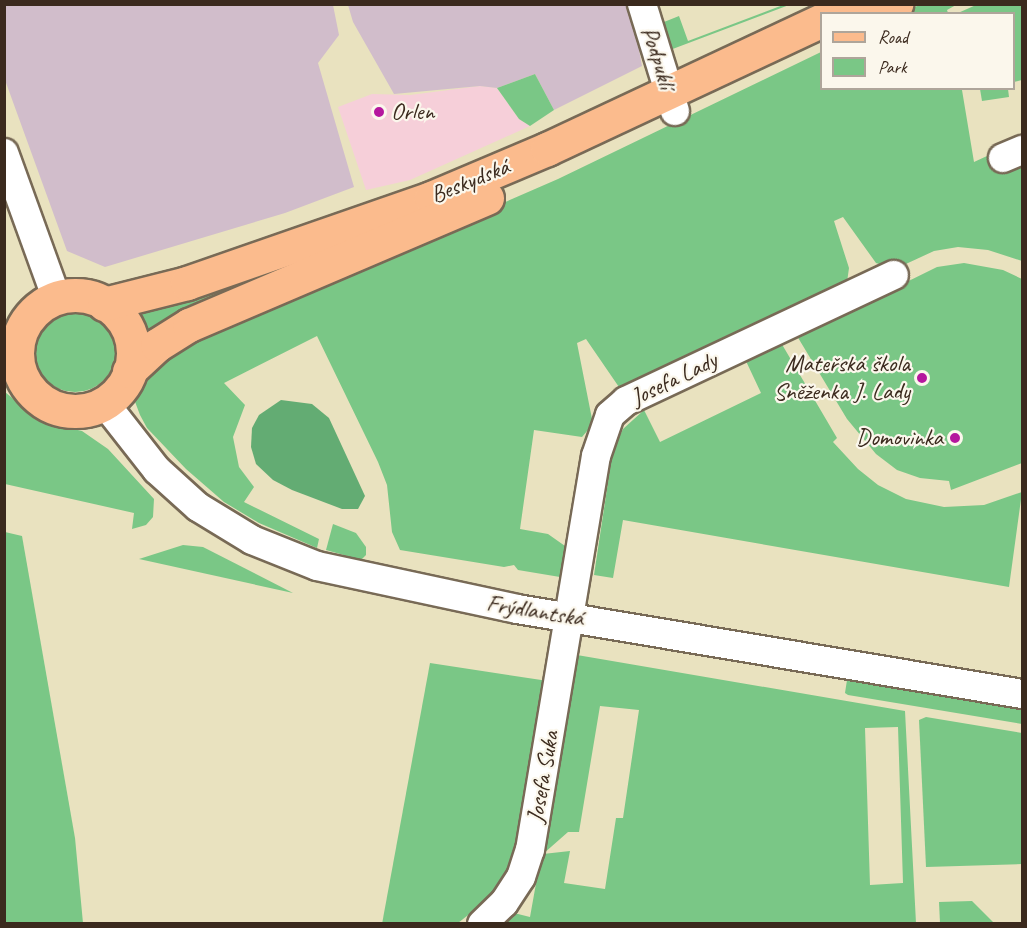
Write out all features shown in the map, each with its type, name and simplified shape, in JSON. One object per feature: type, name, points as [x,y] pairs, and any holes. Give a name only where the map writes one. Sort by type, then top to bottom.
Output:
[{"type":"main road","points":[[840,12],[855,4]]},
{"type":"main road","points":[[882,12],[896,4]]},
{"type":"main road","name":"Beskydská","points":[[129,371],[157,345],[189,325],[442,218],[671,102],[820,21]]},
{"type":"main road","name":"Beskydská","points":[[104,304],[195,281],[431,198],[820,41]]},
{"type":"main road","points":[[81,295],[104,304],[122,318],[132,338],[129,371],[106,405],[86,412],[65,412],[45,404],[17,383],[19,335],[16,321],[56,297],[81,295]]},
{"type":"street","name":"Podpuklí","points":[[642,4],[671,102]]},
{"type":"street","points":[[4,153],[56,297]]},
{"type":"street","name":"Josefa Lady","points":[[571,616],[596,456],[610,415],[626,401],[894,275]]},
{"type":"street","name":"Frýdlantská","points":[[106,405],[136,447],[181,494],[230,528],[274,550],[338,572],[418,590],[1023,693]]},
{"type":"street","name":"Josefa Suka","points":[[482,924],[504,903],[521,877],[530,850],[571,616]]},
{"type":"shaded area","points":[[4,5],[333,5],[339,35],[318,63],[354,187],[285,213],[105,267],[67,251],[5,80]]},
{"type":"shaded area","points":[[348,5],[631,5],[642,66],[554,110],[535,74],[497,88],[480,86],[394,94],[353,22]]},
{"type":"shaded area","points":[[480,86],[497,88],[519,119],[530,126],[410,180],[366,190],[338,107],[372,94],[410,95]]},
{"type":"green space","points":[[783,5],[789,5],[670,50],[659,30],[664,22],[679,16],[688,41]]},
{"type":"green space","points":[[919,5],[956,5],[947,10],[948,12],[905,12]]},
{"type":"green space","points":[[976,5],[1022,5],[1022,80],[1015,82],[1015,12],[960,12]]},
{"type":"green space","points":[[820,52],[820,90],[962,90],[974,162],[1000,150],[1018,156],[1022,170],[1022,261],[988,250],[958,247],[934,251],[895,269],[876,263],[843,217],[834,221],[849,268],[847,282],[621,390],[586,339],[577,343],[593,424],[582,437],[534,430],[520,529],[548,534],[565,546],[568,554],[566,578],[518,570],[514,565],[504,567],[400,550],[392,532],[387,485],[317,336],[224,383],[245,405],[233,437],[239,467],[254,487],[244,502],[319,539],[317,548],[259,523],[224,502],[186,469],[147,428],[134,399],[139,381],[172,347],[558,179]]},
{"type":"green space","points":[[535,74],[554,110],[530,126],[519,119],[497,88]]},
{"type":"green space","points":[[980,90],[1008,90],[1009,97],[982,101]]},
{"type":"green space","points":[[275,263],[279,274],[146,337],[135,314]]},
{"type":"green space","name":"Mateřská škola Sněženka J. Lady","points":[[964,263],[1003,270],[1022,279],[1022,463],[951,490],[949,481],[920,478],[897,470],[876,454],[847,419],[797,336],[937,267]]},
{"type":"green space","points":[[67,310],[83,310],[98,317],[109,328],[116,343],[113,367],[104,380],[83,392],[67,392],[52,385],[41,374],[34,359],[34,343],[41,328],[52,317]]},
{"type":"green space","points":[[780,341],[837,438],[833,442],[858,469],[878,485],[906,499],[944,507],[984,505],[1022,492],[1009,587],[623,520],[613,578],[594,575],[613,449],[623,429],[644,410],[660,442],[761,393],[745,359]]},
{"type":"green space","points":[[5,392],[40,421],[82,431],[108,449],[154,499],[153,517],[146,525],[132,529],[134,513],[5,484]]},
{"type":"green space","points":[[281,400],[312,404],[329,418],[365,496],[358,509],[342,509],[292,490],[273,480],[256,464],[251,447],[252,428],[259,415]]},
{"type":"green space","points":[[333,524],[356,533],[366,547],[366,555],[361,560],[326,550]]},
{"type":"green space","points":[[5,532],[22,536],[75,838],[83,923],[5,923]]},
{"type":"green space","points":[[183,545],[203,547],[293,593],[139,559]]},
{"type":"green space","points":[[577,655],[905,711],[916,923],[497,924],[510,912],[530,917]],"holes":[[[600,706],[639,710],[623,818],[616,818],[605,889],[564,883],[570,851],[543,854],[568,832],[579,832]],[[898,727],[903,883],[870,885],[865,728]]]},
{"type":"green space","points":[[430,663],[548,681],[519,847],[496,893],[458,923],[382,924]]},
{"type":"green space","points":[[847,680],[1022,709],[1022,724],[848,695],[845,693]]},
{"type":"green space","points":[[926,717],[1022,733],[1022,864],[926,867],[919,720]]},
{"type":"green space","points":[[972,901],[994,923],[940,923],[939,902]]},
{"type":"place","name":"Orlen","points":[[379,112]]},
{"type":"place","name":"Mateřská škola Sněženka J. Lady","points":[[922,378]]},
{"type":"place","name":"Domovinka","points":[[955,438]]}]
